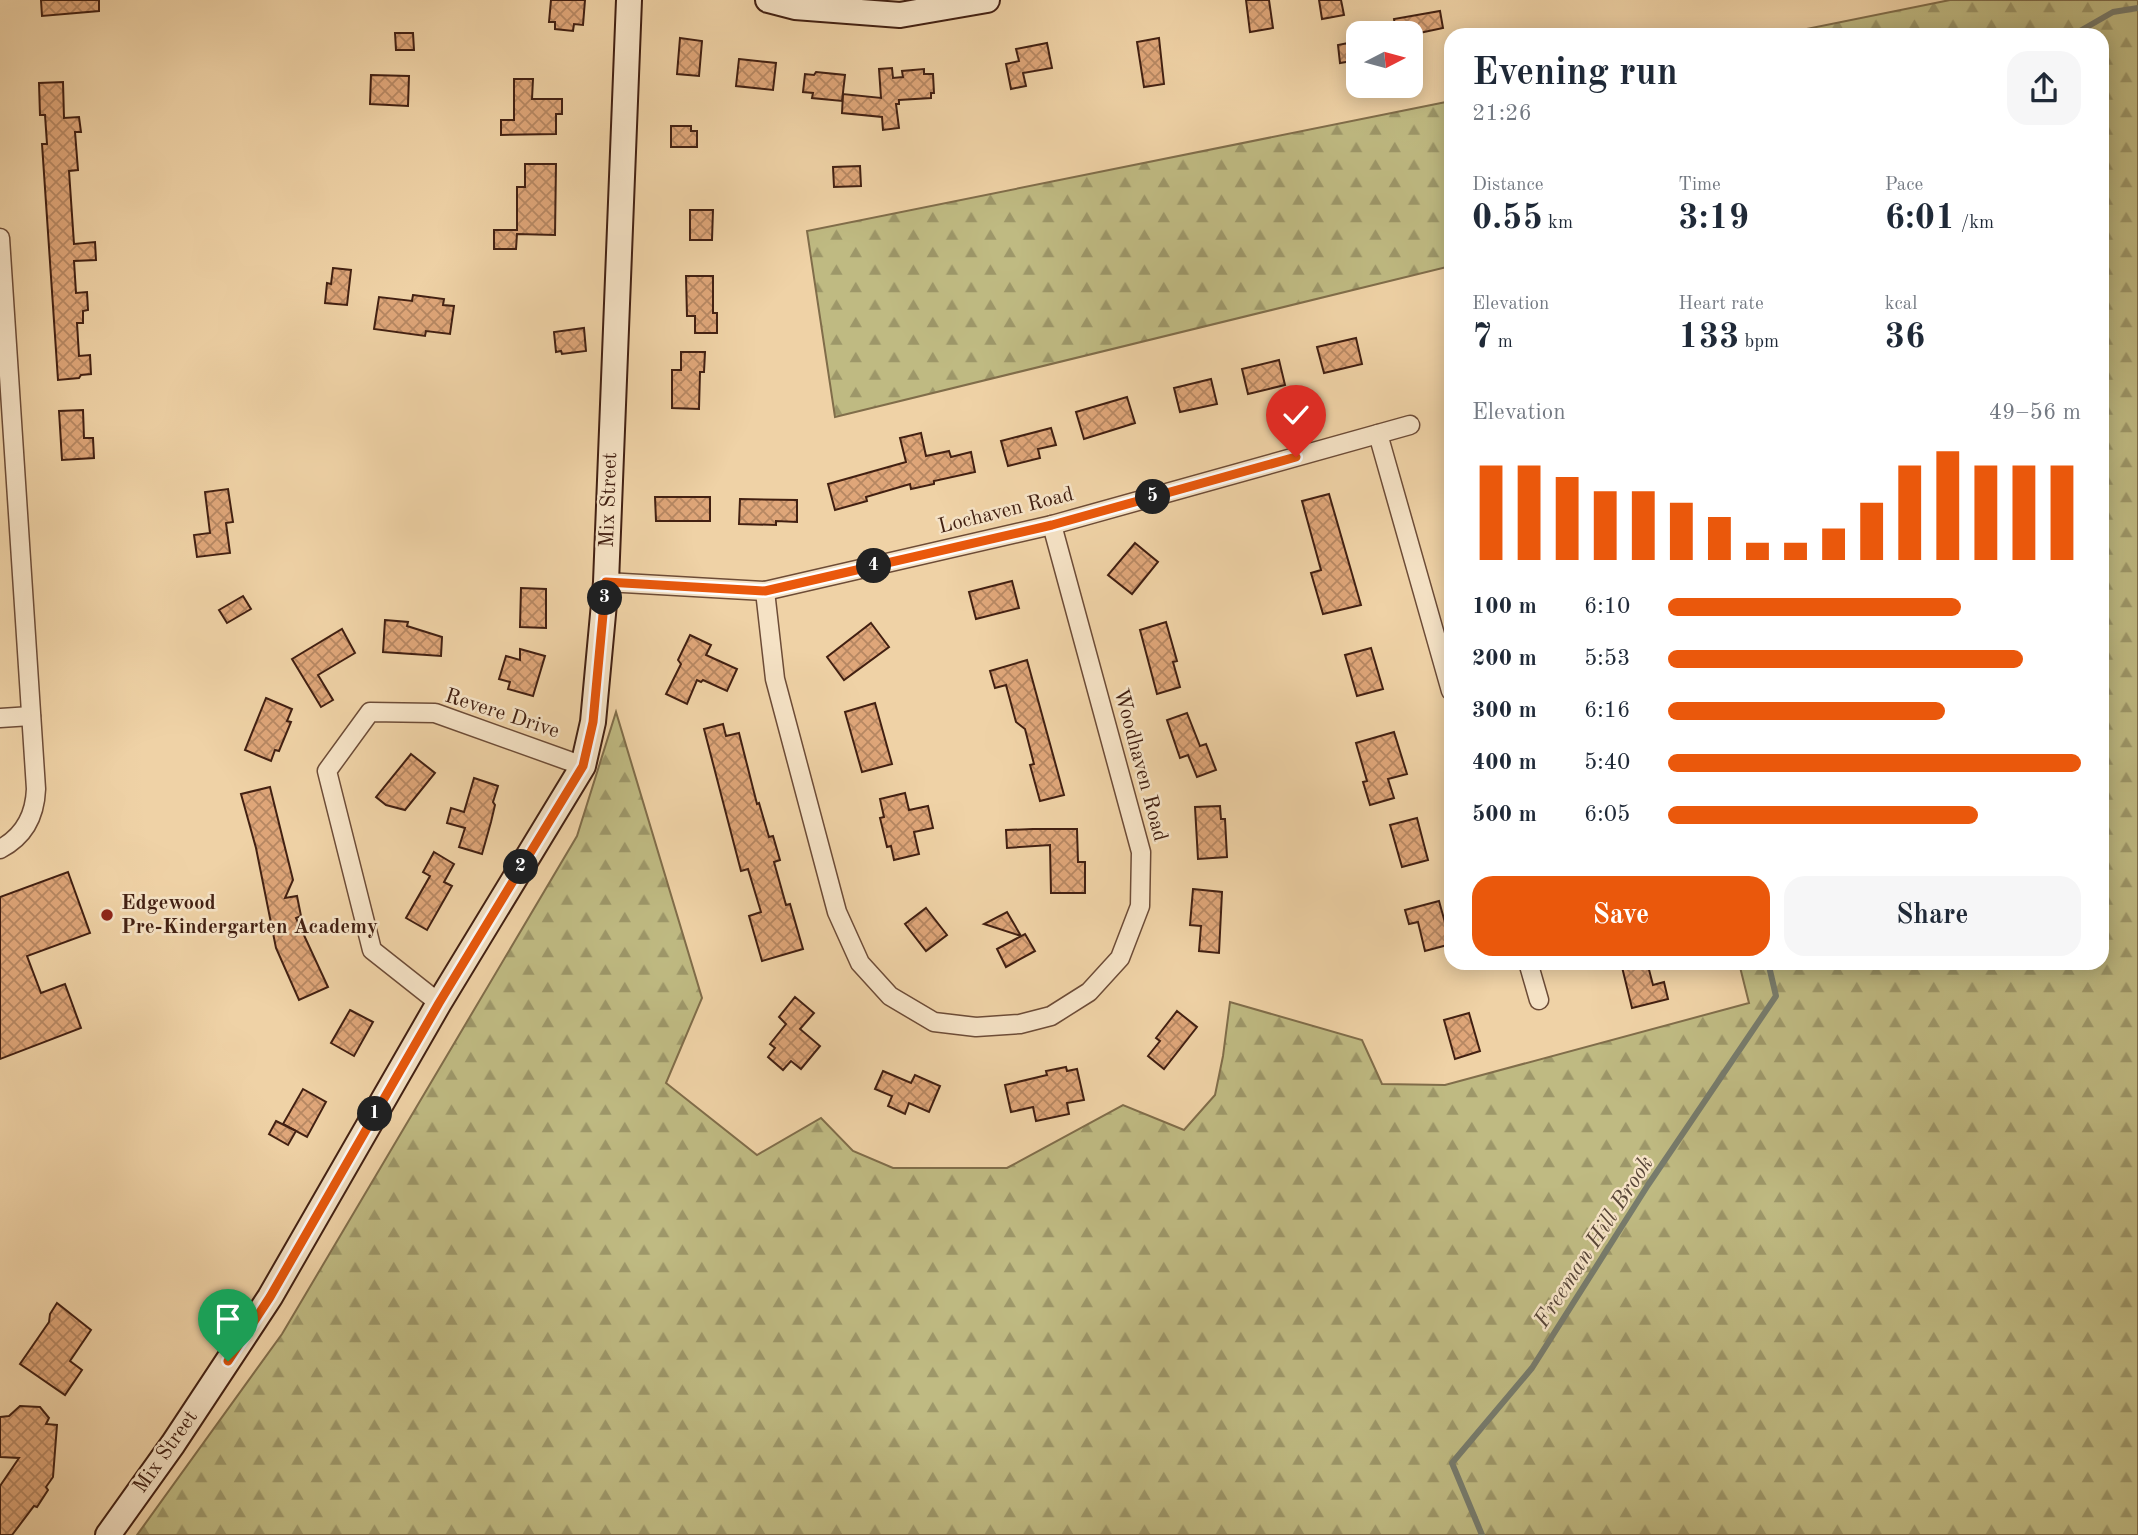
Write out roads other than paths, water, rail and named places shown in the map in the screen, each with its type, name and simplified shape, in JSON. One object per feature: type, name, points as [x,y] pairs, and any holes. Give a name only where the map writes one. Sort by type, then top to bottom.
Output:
[{"type":"main road","name":"Mix Street","points":[[108,1535],[173,1444],[270,1297],[439,1003],[583,766],[593,722],[606,582],[629,0]]},
{"type":"main road","points":[[768,0],[795,7],[900,15],[987,0]]},
{"type":"street","points":[[0,238],[36,789],[36,808],[27,826],[16,839],[0,849]]},
{"type":"street","name":"Lochaven Road","points":[[606,582],[765,591],[1052,525],[1410,425]]},
{"type":"street","points":[[1378,434],[1444,666]]},
{"type":"street","name":"Woodhaven Road","points":[[765,591],[775,679],[837,912],[860,963],[890,996],[934,1023],[976,1027],[1020,1024],[1051,1016],[1089,992],[1120,958],[1140,906],[1141,852],[1052,525]]},
{"type":"street","name":"Revere Drive","points":[[439,1003],[372,950],[327,771],[370,712],[435,713],[583,766]]},
{"type":"street","points":[[0,718],[31,716]]},
{"type":"street","points":[[1530,970],[1539,1000]]},
{"type":"waterway","name":"Freeman Hill Brook","points":[[2085,28],[2113,12],[2138,8]]},
{"type":"waterway","name":"Freeman Hill Brook","points":[[1482,1535],[1452,1463],[1532,1368],[1648,1185],[1776,996],[1770,970]]},
{"type":"place","name":"Edgewood Pre-Kindergarten Academy","points":[[107,915]]}]
